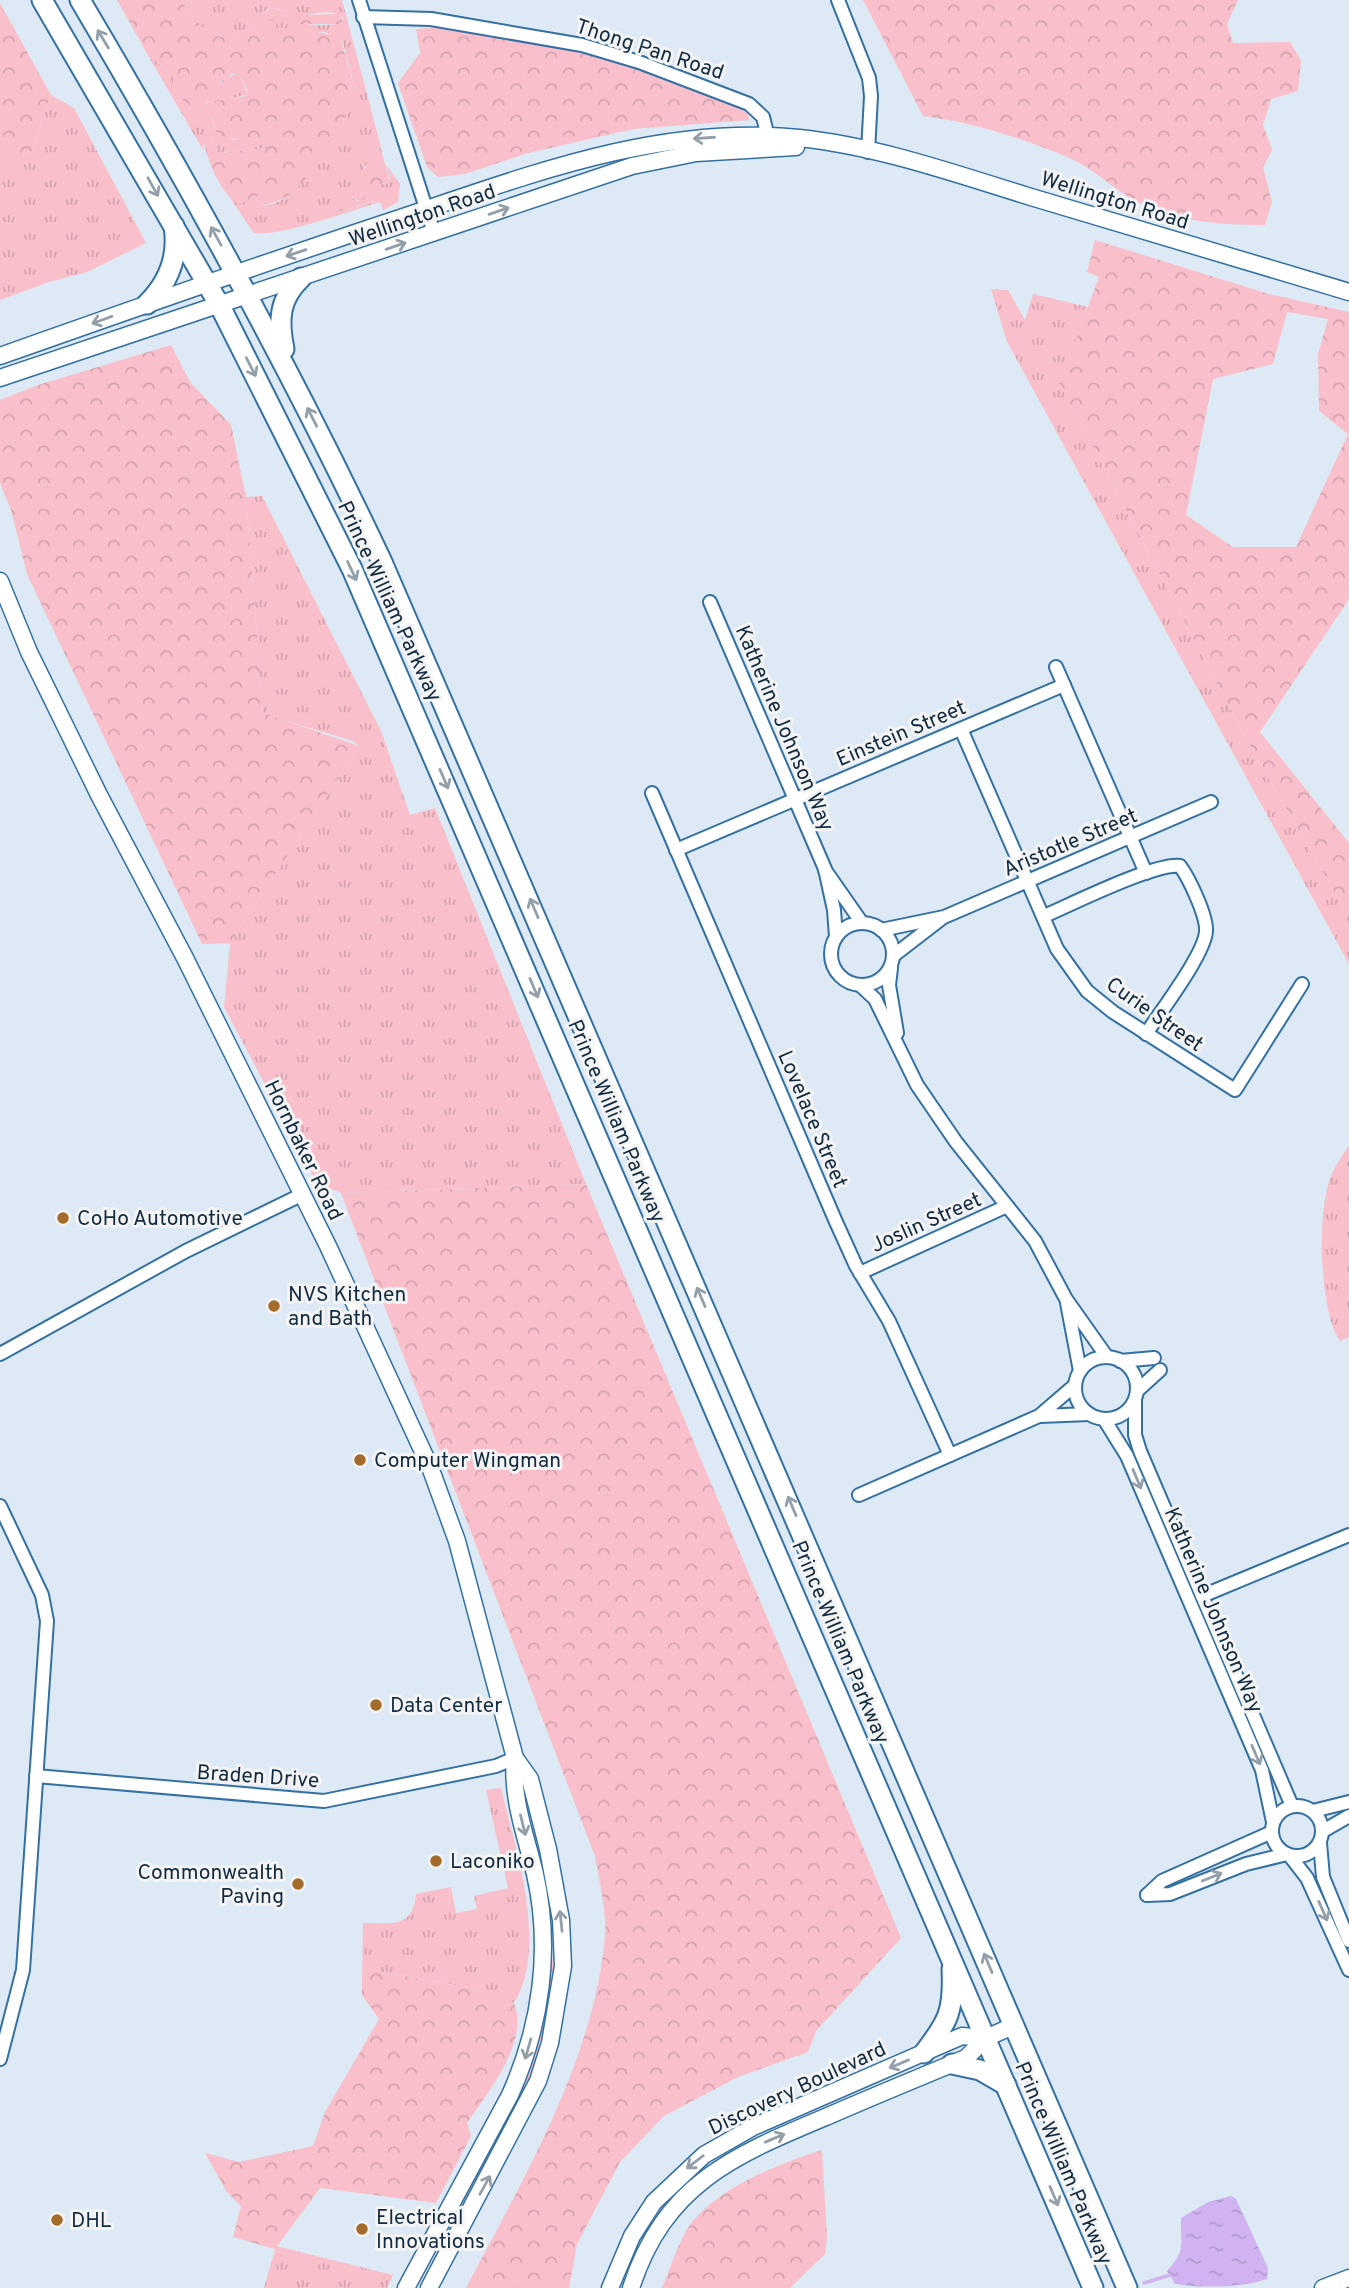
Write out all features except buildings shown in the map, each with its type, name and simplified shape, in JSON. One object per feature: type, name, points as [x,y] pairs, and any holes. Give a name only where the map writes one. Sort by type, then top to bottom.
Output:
[{"type":"highway","name":"Prince William Parkway","points":[[42,0],[220,306],[286,433],[406,690],[1093,2288]]},
{"type":"highway","name":"Prince William Parkway","points":[[80,0],[174,158],[289,370],[423,651],[1127,2288]]},
{"type":"highway","points":[[147,304],[165,282],[171,269],[175,242],[173,222]]},
{"type":"highway","points":[[289,370],[279,318],[286,297],[301,278]]},
{"type":"highway","points":[[924,2053],[944,2026],[952,2008],[951,1958]]},
{"type":"highway","points":[[951,2064],[980,2070],[1006,2085]]},
{"type":"main road","name":"Wellington Road","points":[[0,356],[236,272],[427,209],[615,151],[692,138],[769,141],[868,152],[988,184],[1349,292]]},
{"type":"main road","name":"Wellington Road","points":[[0,378],[632,166],[769,141]]},
{"type":"main road","name":"Hornbaker Road","points":[[0,581],[29,652],[99,795],[185,958],[328,1246],[447,1509],[515,1758],[513,1784],[536,1877],[543,1930],[542,1977],[537,2014],[524,2063],[510,2095],[406,2288]]},
{"type":"main road","name":"Hornbaker Road","points":[[429,2288],[538,2081],[550,2043],[563,1966],[561,1920],[548,1849],[530,1779],[515,1758]]},
{"type":"main road","name":"Discovery Boulevard","points":[[631,2288],[655,2236],[681,2199],[706,2176],[732,2158],[966,2058],[986,2038],[1015,2025]]},
{"type":"main road","name":"Discovery Boulevard","points":[[610,2288],[620,2260],[639,2225],[668,2186],[704,2155],[729,2140],[962,2036],[986,2038]]},
{"type":"main road","points":[[639,2225],[655,2236]]},
{"type":"main road","points":[[1323,2288],[1349,2278]]},
{"type":"street","points":[[359,0],[435,233]]},
{"type":"street","points":[[838,0],[869,78],[872,96],[868,152]]},
{"type":"street","name":"Thong Pan Road","points":[[363,18],[431,19],[553,38],[611,53],[749,104],[763,117],[769,141]]},
{"type":"street","name":"Katherine Johnson Way","points":[[710,602],[825,869],[862,923]]},
{"type":"street","points":[[1056,667],[1146,873]]},
{"type":"street","name":"Einstein Street","points":[[676,850],[1064,685]]},
{"type":"street","name":"Curie Street","points":[[961,729],[1057,949],[1087,991],[1146,1034],[1235,1090],[1302,984]]},
{"type":"street","name":"Lovelace Street","points":[[652,793],[860,1273],[889,1321],[950,1455]]},
{"type":"street","name":"Aristotle Street","points":[[881,930],[944,917],[1211,802]]},
{"type":"street","points":[[1044,916],[1146,873],[1172,864],[1180,866],[1187,875],[1207,928],[1195,958],[1146,1034]]},
{"type":"street","name":"Katherine Johnson Way","points":[[825,869],[836,937]]},
{"type":"street","name":"Aristotle Street","points":[[892,960],[944,917]]},
{"type":"street","points":[[892,960],[878,981],[860,985],[848,982],[834,967],[832,946],[836,937],[852,925],[862,923],[881,930],[888,937],[892,960],[889,985],[899,1047]]},
{"type":"street","points":[[860,985],[875,999],[925,1097],[1035,1241],[1066,1300],[1114,1359],[1131,1370],[1136,1395]]},
{"type":"street","points":[[0,1354],[186,1251],[301,1195]]},
{"type":"street","name":"Joslin Street","points":[[860,1273],[1007,1206]]},
{"type":"street","points":[[1066,1300],[1080,1371]]},
{"type":"street","points":[[859,1495],[1039,1416],[1075,1385],[1080,1371],[1092,1360],[1114,1359],[1157,1364],[1123,1415],[1104,1419],[1089,1414],[1039,1416]]},
{"type":"street","points":[[1075,1385],[1079,1404],[1089,1414]]},
{"type":"street","name":"Katherine Johnson Way","points":[[1136,1395],[1136,1435],[1140,1451],[1292,1806]]},
{"type":"street","name":"Katherine Johnson Way","points":[[1104,1419],[1127,1456],[1235,1704],[1262,1770],[1273,1827]]},
{"type":"street","points":[[0,1506],[42,1595],[47,1621],[23,1970],[0,2059]]},
{"type":"street","points":[[1202,1596],[1349,1535]]},
{"type":"street","name":"Braden Drive","points":[[36,1776],[324,1801],[496,1766],[515,1758]]},
{"type":"street","points":[[1313,1811],[1349,1802]]},
{"type":"street","points":[[1349,1941],[1323,1877],[1319,1818],[1303,1806],[1292,1806],[1279,1813],[1273,1827],[1277,1846],[1307,1878],[1349,1970]]},
{"type":"street","points":[[1273,1827],[1162,1881],[1147,1895],[1170,1894],[1246,1864],[1307,1854],[1321,1837],[1349,1816]]},
{"type":"green space","points":[[117,0],[182,0],[194,23],[220,37],[261,27],[305,29],[340,37],[355,97],[316,166],[303,182],[289,195],[273,203],[254,205],[260,199],[259,195],[239,204],[233,200],[215,174],[206,152],[203,135],[208,133],[218,153],[267,148],[267,137],[228,139],[216,132],[212,116],[215,101],[246,96],[248,91],[239,75],[231,74],[220,82],[216,93],[204,104],[187,108],[173,82],[173,73],[149,57]]},
{"type":"green space","points":[[182,0],[342,0],[381,147],[378,148],[377,156],[365,166],[357,189],[388,183],[390,178],[386,165],[400,184],[398,202],[383,210],[380,202],[277,232],[253,232],[230,198],[239,204],[259,195],[260,199],[255,204],[271,204],[287,196],[316,163],[355,89],[342,40],[325,32],[261,27],[220,37],[194,23]],"holes":[[[274,8],[292,15],[326,12],[343,18],[342,23],[332,25],[259,19],[263,12]],[[352,197],[357,200],[377,201],[338,212]]]},
{"type":"green space","points":[[863,0],[1238,0],[1227,24],[1233,43],[1290,42],[1301,61],[1298,91],[1271,99],[1263,125],[1272,150],[1263,167],[1272,202],[1265,225],[1217,223],[1169,214],[1139,203],[1086,167],[1050,150],[978,127],[923,116]]},
{"type":"green space","points":[[0,3],[51,95],[31,152],[0,165]]},
{"type":"green space","points":[[274,8],[293,15],[339,14],[343,21],[340,24],[300,24],[258,19],[259,15]]},
{"type":"green space","points":[[439,27],[604,57],[738,108],[748,113],[749,120],[633,129],[528,153],[465,174],[438,177],[427,167],[398,83],[420,53],[416,29]]},
{"type":"green space","points":[[149,57],[173,73],[173,81],[207,103],[224,79],[239,75],[248,94],[230,99],[212,116],[215,130],[232,140],[250,136],[267,137],[267,148],[218,153],[209,135],[203,150]]},
{"type":"green space","points":[[51,95],[74,108],[146,243],[87,272],[49,282],[0,300],[0,165],[31,152]]},
{"type":"green space","points":[[380,146],[390,182],[357,190],[359,177]]},
{"type":"green space","points":[[367,196],[375,196],[378,200],[338,212],[351,197],[358,201]]},
{"type":"green space","points":[[1095,240],[1269,294],[1349,312],[1349,599],[1260,732],[1349,843],[1349,917],[1250,746],[1059,383],[1099,277],[1087,272]],"holes":[[[1287,312],[1328,319],[1318,354],[1319,411],[1348,434],[1296,547],[1233,547],[1186,515],[1213,379],[1273,364]]]},
{"type":"green space","points":[[991,289],[1008,290],[1025,320],[1033,294],[1088,307],[1059,383],[1250,746],[1349,917],[1349,964],[1007,342]]},
{"type":"green space","points":[[171,345],[190,382],[231,425],[246,497],[263,713],[359,746],[230,943],[202,944],[27,574],[11,510],[0,483],[0,400],[38,385]]},
{"type":"green space","points":[[262,496],[381,731],[410,815],[435,808],[586,1184],[341,1193],[317,1183],[224,1007],[230,943],[359,746],[353,741],[263,714],[246,497]]},
{"type":"green space","points":[[1349,1145],[1349,1337],[1340,1341],[1333,1327],[1324,1286],[1323,1214],[1330,1179]]},
{"type":"green space","points":[[586,1184],[901,1938],[816,2031],[808,2052],[738,2077],[664,2116],[620,2162],[577,2244],[569,2288],[466,2288],[532,2162],[571,2074],[587,2028],[598,1983],[605,1936],[604,1906],[595,1856],[341,1193]]},
{"type":"green space","points":[[501,1788],[526,1897],[529,1926],[529,1954],[524,1980],[514,2003],[475,1989],[377,1971],[362,1979],[363,1923],[391,1923],[405,1919],[414,1905],[416,1894],[451,1887],[456,1913],[477,1909],[474,1896],[508,1888],[486,1790]]},
{"type":"green space","points":[[550,1943],[554,1991],[539,2058],[512,2122],[444,2245],[441,2243],[451,2217],[514,2100]]},
{"type":"green space","points":[[376,1971],[475,1989],[514,2003],[517,2018],[512,2049],[495,2081],[467,2123],[471,2136],[436,2203],[320,2188],[275,2249],[233,2237],[241,2206],[227,2192],[205,2153],[239,2162],[313,2146],[325,2112],[379,2019],[362,1995],[362,1979]]},
{"type":"green space","points":[[822,2150],[827,2237],[825,2254],[790,2288],[662,2288],[685,2233],[710,2204],[765,2171]]},
{"type":"green space","points":[[276,2246],[393,2275],[387,2288],[264,2288]]},
{"type":"water","points":[[1231,2196],[1236,2199],[1268,2268],[1267,2279],[1222,2286],[1175,2284],[1167,2271],[1180,2252],[1181,2218],[1208,2202]]},
{"type":"waterway","points":[[1144,2283],[1170,2275]]},
{"type":"place","name":"CoHo Automotive","points":[[63,1218]]},
{"type":"place","name":"NVS Kitchen and Bath","points":[[274,1306]]},
{"type":"place","name":"Computer Wingman","points":[[360,1460]]},
{"type":"place","name":"Data Center","points":[[376,1705]]},
{"type":"place","name":"Laconiko","points":[[436,1861]]},
{"type":"place","name":"Commonwealth Paving","points":[[298,1884]]},
{"type":"place","name":"DHL","points":[[57,2220]]},
{"type":"place","name":"Electrical Innovations","points":[[362,2229]]}]
